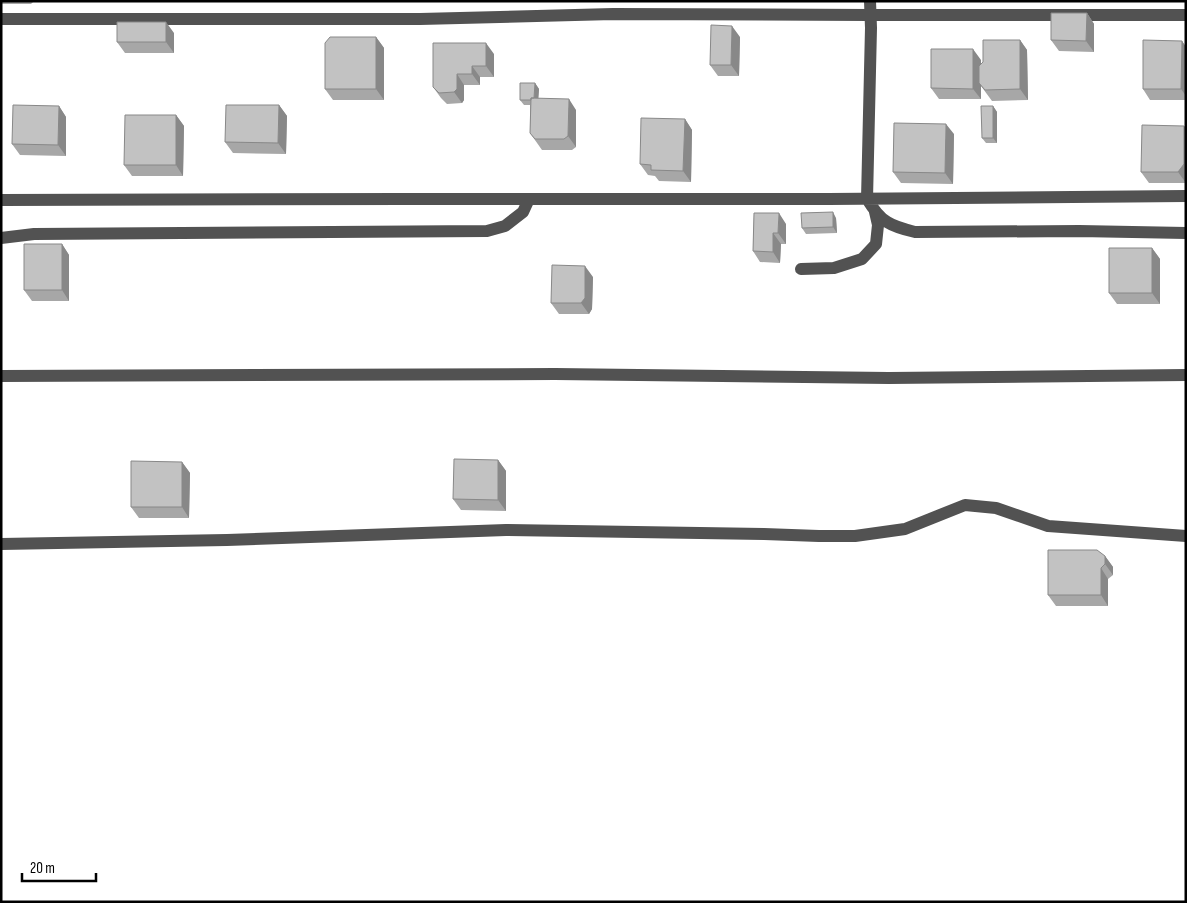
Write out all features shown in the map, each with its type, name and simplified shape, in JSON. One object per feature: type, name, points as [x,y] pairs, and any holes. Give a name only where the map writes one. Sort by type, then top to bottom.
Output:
[{"type":"street","points":[[802,269],[834,268],[862,259],[876,244],[878,225],[875,212],[867,199],[870,1]]},
{"type":"street","points":[[1,19],[420,19],[614,14],[870,16],[1186,15]]},
{"type":"street","points":[[1,200],[644,200],[1186,196]]},
{"type":"street","points":[[1,238],[34,234],[487,231],[505,226],[511,222],[523,212],[529,199]]},
{"type":"street","points":[[875,212],[893,226],[915,232],[1186,232]]},
{"type":"street","points":[[1,376],[555,374],[888,378],[1186,375]]},
{"type":"street","points":[[1,544],[237,540],[506,530],[855,536],[905,529],[965,505],[996,508],[1048,526],[1186,536]]},
{"type":"building","points":[[1051,13],[1087,13],[1086,41],[1051,40]]},
{"type":"building","points":[[117,22],[166,22],[166,42],[117,42]]},
{"type":"building","points":[[711,25],[732,26],[731,65],[710,65]]},
{"type":"building","points":[[330,37],[376,37],[376,89],[325,89],[325,43]]},
{"type":"building","points":[[983,40],[1020,40],[1020,89],[985,90],[979,83],[979,66],[983,62]]},
{"type":"building","points":[[1143,40],[1182,41],[1181,89],[1143,89]]},
{"type":"building","points":[[433,43],[486,43],[486,66],[472,66],[472,74],[457,74],[457,89],[454,92],[439,93],[433,87]]},
{"type":"building","points":[[931,49],[973,49],[973,89],[931,88]]},
{"type":"building","points":[[520,83],[535,83],[534,98],[531,98],[531,100],[520,100]]},
{"type":"building","points":[[531,98],[569,99],[568,136],[564,139],[535,139],[530,133]]},
{"type":"building","points":[[13,105],[59,106],[58,145],[12,144]]},
{"type":"building","points":[[226,105],[279,105],[278,143],[225,142]]},
{"type":"building","points":[[981,106],[993,106],[993,138],[982,138]]},
{"type":"building","points":[[125,115],[176,115],[176,165],[124,165]]},
{"type":"building","points":[[641,118],[685,119],[683,171],[651,170],[651,165],[640,164]]},
{"type":"building","points":[[894,123],[946,124],[945,173],[893,172]]},
{"type":"building","points":[[1142,125],[1184,126],[1184,164],[1178,172],[1141,172]]},
{"type":"building","points":[[833,212],[833,227],[802,228],[801,213]]},
{"type":"building","points":[[754,213],[779,213],[778,233],[773,233],[773,252],[753,251]]},
{"type":"building","points":[[24,244],[62,244],[62,290],[24,290]]},
{"type":"building","points":[[1109,248],[1152,248],[1152,293],[1109,293]]},
{"type":"building","points":[[552,265],[585,266],[585,298],[581,303],[551,303]]},
{"type":"building","points":[[454,459],[498,460],[498,500],[453,499]]},
{"type":"building","points":[[131,461],[182,462],[182,507],[131,507]]},
{"type":"building","points":[[1048,550],[1097,550],[1105,556],[1105,564],[1101,568],[1101,595],[1048,595]]}]
